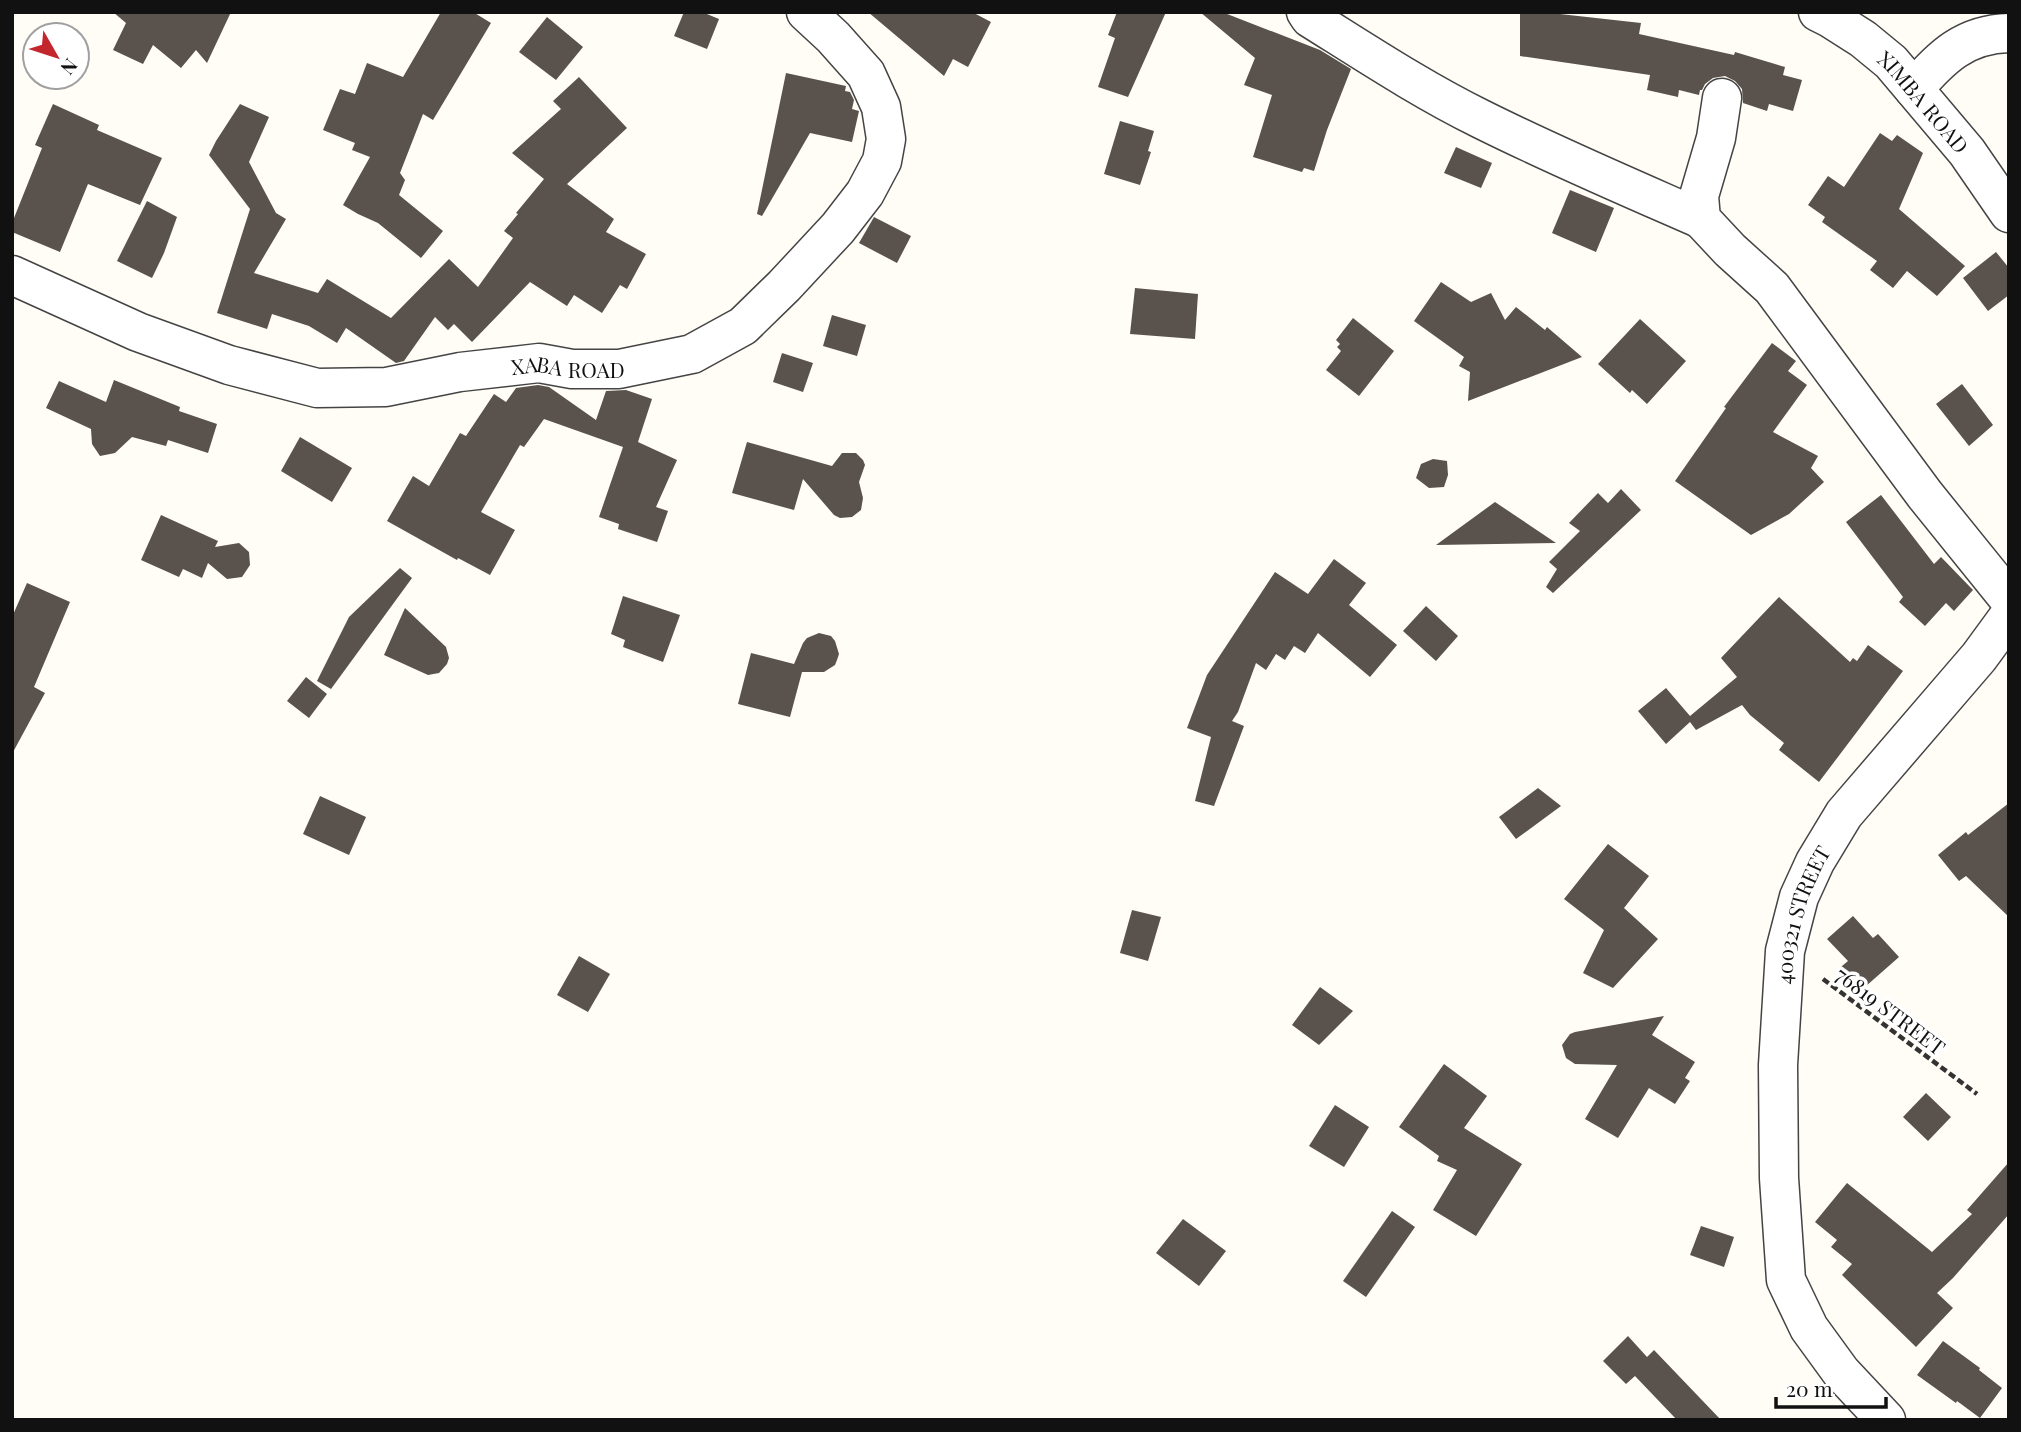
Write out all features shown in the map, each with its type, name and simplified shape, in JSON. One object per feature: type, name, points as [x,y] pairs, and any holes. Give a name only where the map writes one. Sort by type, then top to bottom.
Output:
[{"type":"street","name":"XABA ROAD","points":[[12,275],[164,341],[229,365],[317,388],[386,387],[460,372],[539,363],[572,369],[619,369],[692,354],[743,326],[784,286],[838,228],[865,192],[882,161],[886,139],[881,107],[866,74],[806,12]]},
{"type":"street","points":[[1306,12],[1310,18],[1372,57],[1480,119],[1701,219],[1772,288],[1909,474],[2009,599]]},
{"type":"street","name":"XIMBA ROAD","points":[[1818,12],[1863,39],[1891,62],[1967,152],[2009,214]]},
{"type":"street","points":[[1914,89],[1934,65],[1972,38],[2009,33]]},
{"type":"street","points":[[1701,219],[1699,196],[1716,138],[1722,98]]},
{"type":"street","name":"400321 STREET","points":[[1886,1420],[1841,1372],[1809,1328],[1786,1280],[1779,1178],[1778,1065],[1785,951],[1799,897],[1815,862],[1844,814],[1979,657],[2009,616]]},
{"type":"path","name":"76819 STREET","points":[[1785,951],[1977,1094]]},
{"type":"building","points":[[113,12],[231,12],[207,63],[196,50],[181,68],[153,45],[143,64],[113,50],[126,23]]},
{"type":"building","points":[[441,12],[473,12],[491,23],[433,120],[423,114],[400,173],[405,180],[399,195],[443,231],[421,258],[378,223],[343,205],[370,157],[352,150],[355,143],[323,130],[340,89],[355,94],[367,63],[403,77]]},
{"type":"building","points":[[684,12],[702,12],[719,19],[707,49],[674,36]]},
{"type":"building","points":[[868,12],[972,12],[991,22],[968,67],[953,59],[944,76]]},
{"type":"building","points":[[1117,12],[1166,12],[1128,97],[1098,87],[1115,38],[1108,35]]},
{"type":"building","points":[[1200,12],[1222,12],[1320,50],[1351,69],[1314,171],[1304,168],[1302,172],[1253,157],[1272,95],[1244,85],[1255,58]]},
{"type":"building","points":[[1520,13],[1560,14],[1641,23],[1639,34],[1734,55],[1735,52],[1785,67],[1783,75],[1802,80],[1793,111],[1769,104],[1767,111],[1743,103],[1742,89],[1735,81],[1725,76],[1713,78],[1700,90],[1699,95],[1679,90],[1678,97],[1647,90],[1650,75],[1520,56]]},
{"type":"building","points":[[547,17],[583,47],[556,80],[519,52]]},
{"type":"building","points":[[786,73],[846,86],[845,91],[850,92],[854,100],[852,109],[859,111],[852,142],[810,133],[762,216],[757,214]]},
{"type":"building","points":[[579,77],[627,128],[567,184],[614,219],[606,232],[646,254],[627,289],[620,285],[602,313],[574,295],[567,306],[530,282],[472,342],[454,324],[448,330],[435,317],[404,361],[396,363],[346,328],[337,343],[309,326],[272,314],[267,329],[217,313],[250,209],[209,155],[240,104],[269,117],[249,162],[276,213],[286,219],[254,273],[318,293],[327,279],[391,318],[449,259],[478,287],[513,238],[504,231],[544,179],[512,153],[561,109],[553,101]]},
{"type":"building","points":[[53,104],[99,125],[97,130],[162,158],[140,205],[88,184],[60,252],[12,232],[12,223],[42,148],[35,145]]},
{"type":"building","points":[[1120,121],[1154,131],[1148,151],[1151,152],[1140,185],[1104,174]]},
{"type":"building","points":[[1880,133],[1892,141],[1897,135],[1923,153],[1899,209],[1965,266],[1937,296],[1907,271],[1893,288],[1870,270],[1877,261],[1822,222],[1825,217],[1808,205],[1828,176],[1844,187]]},
{"type":"building","points":[[1456,147],[1492,163],[1481,188],[1444,173]]},
{"type":"building","points":[[1570,190],[1614,208],[1596,252],[1552,233]]},
{"type":"building","points":[[147,201],[177,217],[152,278],[117,261]]},
{"type":"building","points":[[874,217],[911,236],[897,263],[859,243]]},
{"type":"building","points":[[1996,252],[2009,268],[2009,295],[1988,311],[1963,278]]},
{"type":"building","points":[[1441,282],[1471,302],[1491,293],[1505,320],[1516,307],[1545,330],[1547,327],[1582,357],[1468,401],[1470,372],[1459,366],[1464,357],[1414,321]]},
{"type":"building","points":[[1135,288],[1198,294],[1195,339],[1130,334]]},
{"type":"building","points":[[832,315],[866,325],[857,356],[823,346]]},
{"type":"building","points":[[1353,318],[1394,351],[1359,396],[1326,370],[1341,351],[1336,340]]},
{"type":"building","points":[[1640,319],[1686,361],[1647,404],[1632,390],[1630,393],[1598,364]]},
{"type":"building","points":[[1772,343],[1796,361],[1788,371],[1807,385],[1773,432],[1818,456],[1811,468],[1824,482],[1789,514],[1751,535],[1675,481],[1726,408],[1724,407]]},
{"type":"building","points":[[782,353],[813,363],[803,392],[773,382]]},
{"type":"building","points":[[114,380],[180,407],[179,411],[217,424],[208,453],[168,440],[166,446],[132,437],[115,453],[100,456],[92,444],[91,429],[46,408],[59,381],[106,402]]},
{"type":"building","points":[[1962,384],[1993,425],[1969,446],[1936,404]]},
{"type":"building","points":[[538,385],[549,387],[596,420],[606,391],[626,390],[652,399],[638,442],[677,460],[656,507],[668,511],[657,542],[618,529],[619,524],[599,517],[623,447],[544,419],[524,447],[520,445],[481,512],[515,530],[490,575],[387,521],[413,476],[429,486],[460,433],[466,436],[494,394],[506,402],[516,388]]},
{"type":"building","points":[[300,437],[352,468],[332,502],[281,471]]},
{"type":"building","points":[[747,442],[832,466],[842,453],[856,453],[865,465],[859,482],[863,498],[861,510],[852,517],[840,518],[834,515],[803,479],[794,510],[732,493]]},
{"type":"building","points":[[1433,459],[1447,461],[1448,475],[1444,487],[1429,488],[1416,478],[1421,464]]},
{"type":"building","points":[[1621,489],[1641,510],[1553,593],[1546,587],[1557,569],[1549,562],[1580,531],[1569,523],[1598,493],[1608,503]]},
{"type":"building","points":[[1881,495],[1934,564],[1941,557],[1973,590],[1954,611],[1946,603],[1925,626],[1899,602],[1903,597],[1846,522]]},
{"type":"building","points":[[1495,502],[1556,543],[1436,545]]},
{"type":"building","points":[[161,515],[218,541],[215,547],[239,543],[249,552],[250,565],[242,577],[227,579],[208,563],[202,578],[183,569],[179,577],[141,560]]},
{"type":"building","points":[[1334,559],[1366,583],[1349,605],[1397,645],[1370,677],[1318,633],[1305,653],[1294,646],[1285,660],[1276,654],[1266,670],[1256,663],[1238,712],[1232,721],[1244,726],[1214,806],[1195,801],[1211,737],[1187,728],[1207,675],[1275,572],[1308,594]]},
{"type":"building","points":[[400,568],[412,578],[331,689],[317,681],[349,617]]},
{"type":"building","points":[[27,583],[70,602],[34,687],[45,693],[12,754],[12,617]]},
{"type":"building","points":[[623,596],[680,615],[663,662],[623,647],[625,640],[611,634]]},
{"type":"building","points":[[1779,597],[1850,662],[1853,658],[1857,661],[1868,645],[1903,671],[1819,782],[1779,750],[1784,743],[1742,705],[1696,730],[1690,722],[1666,744],[1638,711],[1666,688],[1690,716],[1737,677],[1721,658]]},
{"type":"building","points":[[1426,606],[1458,636],[1436,661],[1403,631]]},
{"type":"building","points":[[405,608],[446,647],[449,658],[439,673],[428,675],[384,655]]},
{"type":"building","points":[[819,633],[831,636],[835,641],[839,654],[837,660],[835,665],[824,672],[802,672],[790,717],[738,704],[751,653],[794,664],[807,638]]},
{"type":"building","points":[[306,677],[327,694],[309,718],[287,701]]},
{"type":"building","points":[[1538,788],[1561,806],[1516,839],[1499,817]]},
{"type":"building","points":[[320,796],[366,817],[349,855],[303,834]]},
{"type":"building","points":[[2009,803],[2009,917],[1966,876],[1959,881],[1938,855]]},
{"type":"building","points":[[1608,844],[1649,876],[1624,908],[1658,939],[1613,988],[1583,973],[1604,930],[1564,899]]},
{"type":"building","points":[[1132,910],[1161,917],[1148,961],[1120,953]]},
{"type":"building","points":[[1853,916],[1873,938],[1878,934],[1899,957],[1857,994],[1836,971],[1848,961],[1827,939]]},
{"type":"building","points":[[579,956],[610,974],[588,1012],[557,995]]},
{"type":"building","points":[[1320,987],[1353,1011],[1319,1045],[1292,1025]]},
{"type":"building","points":[[1664,1016],[1652,1035],[1695,1062],[1685,1078],[1690,1081],[1675,1104],[1649,1088],[1618,1138],[1585,1119],[1617,1065],[1575,1064],[1566,1058],[1562,1045],[1570,1034],[1575,1032]]},
{"type":"building","points":[[1444,1064],[1487,1096],[1464,1128],[1522,1164],[1476,1236],[1433,1210],[1457,1170],[1437,1161],[1439,1156],[1399,1127]]},
{"type":"building","points":[[1926,1093],[1951,1117],[1928,1141],[1903,1117]]},
{"type":"building","points":[[1335,1105],[1369,1127],[1344,1167],[1309,1146]]},
{"type":"building","points":[[2009,1162],[2009,1214],[1937,1293],[1953,1308],[1916,1347],[1842,1275],[1852,1264],[1831,1247],[1837,1240],[1815,1222],[1847,1183],[1932,1252],[1972,1214],[1967,1210]]},
{"type":"building","points":[[1392,1211],[1415,1227],[1366,1297],[1343,1281]]},
{"type":"building","points":[[1183,1219],[1226,1251],[1199,1286],[1156,1253]]},
{"type":"building","points":[[1701,1226],[1734,1237],[1724,1267],[1690,1255]]},
{"type":"building","points":[[1628,1336],[1647,1357],[1654,1350],[1721,1420],[1677,1420],[1635,1376],[1626,1384],[1603,1361]]},
{"type":"building","points":[[1943,1341],[2002,1388],[1980,1418],[1917,1375]]}]
